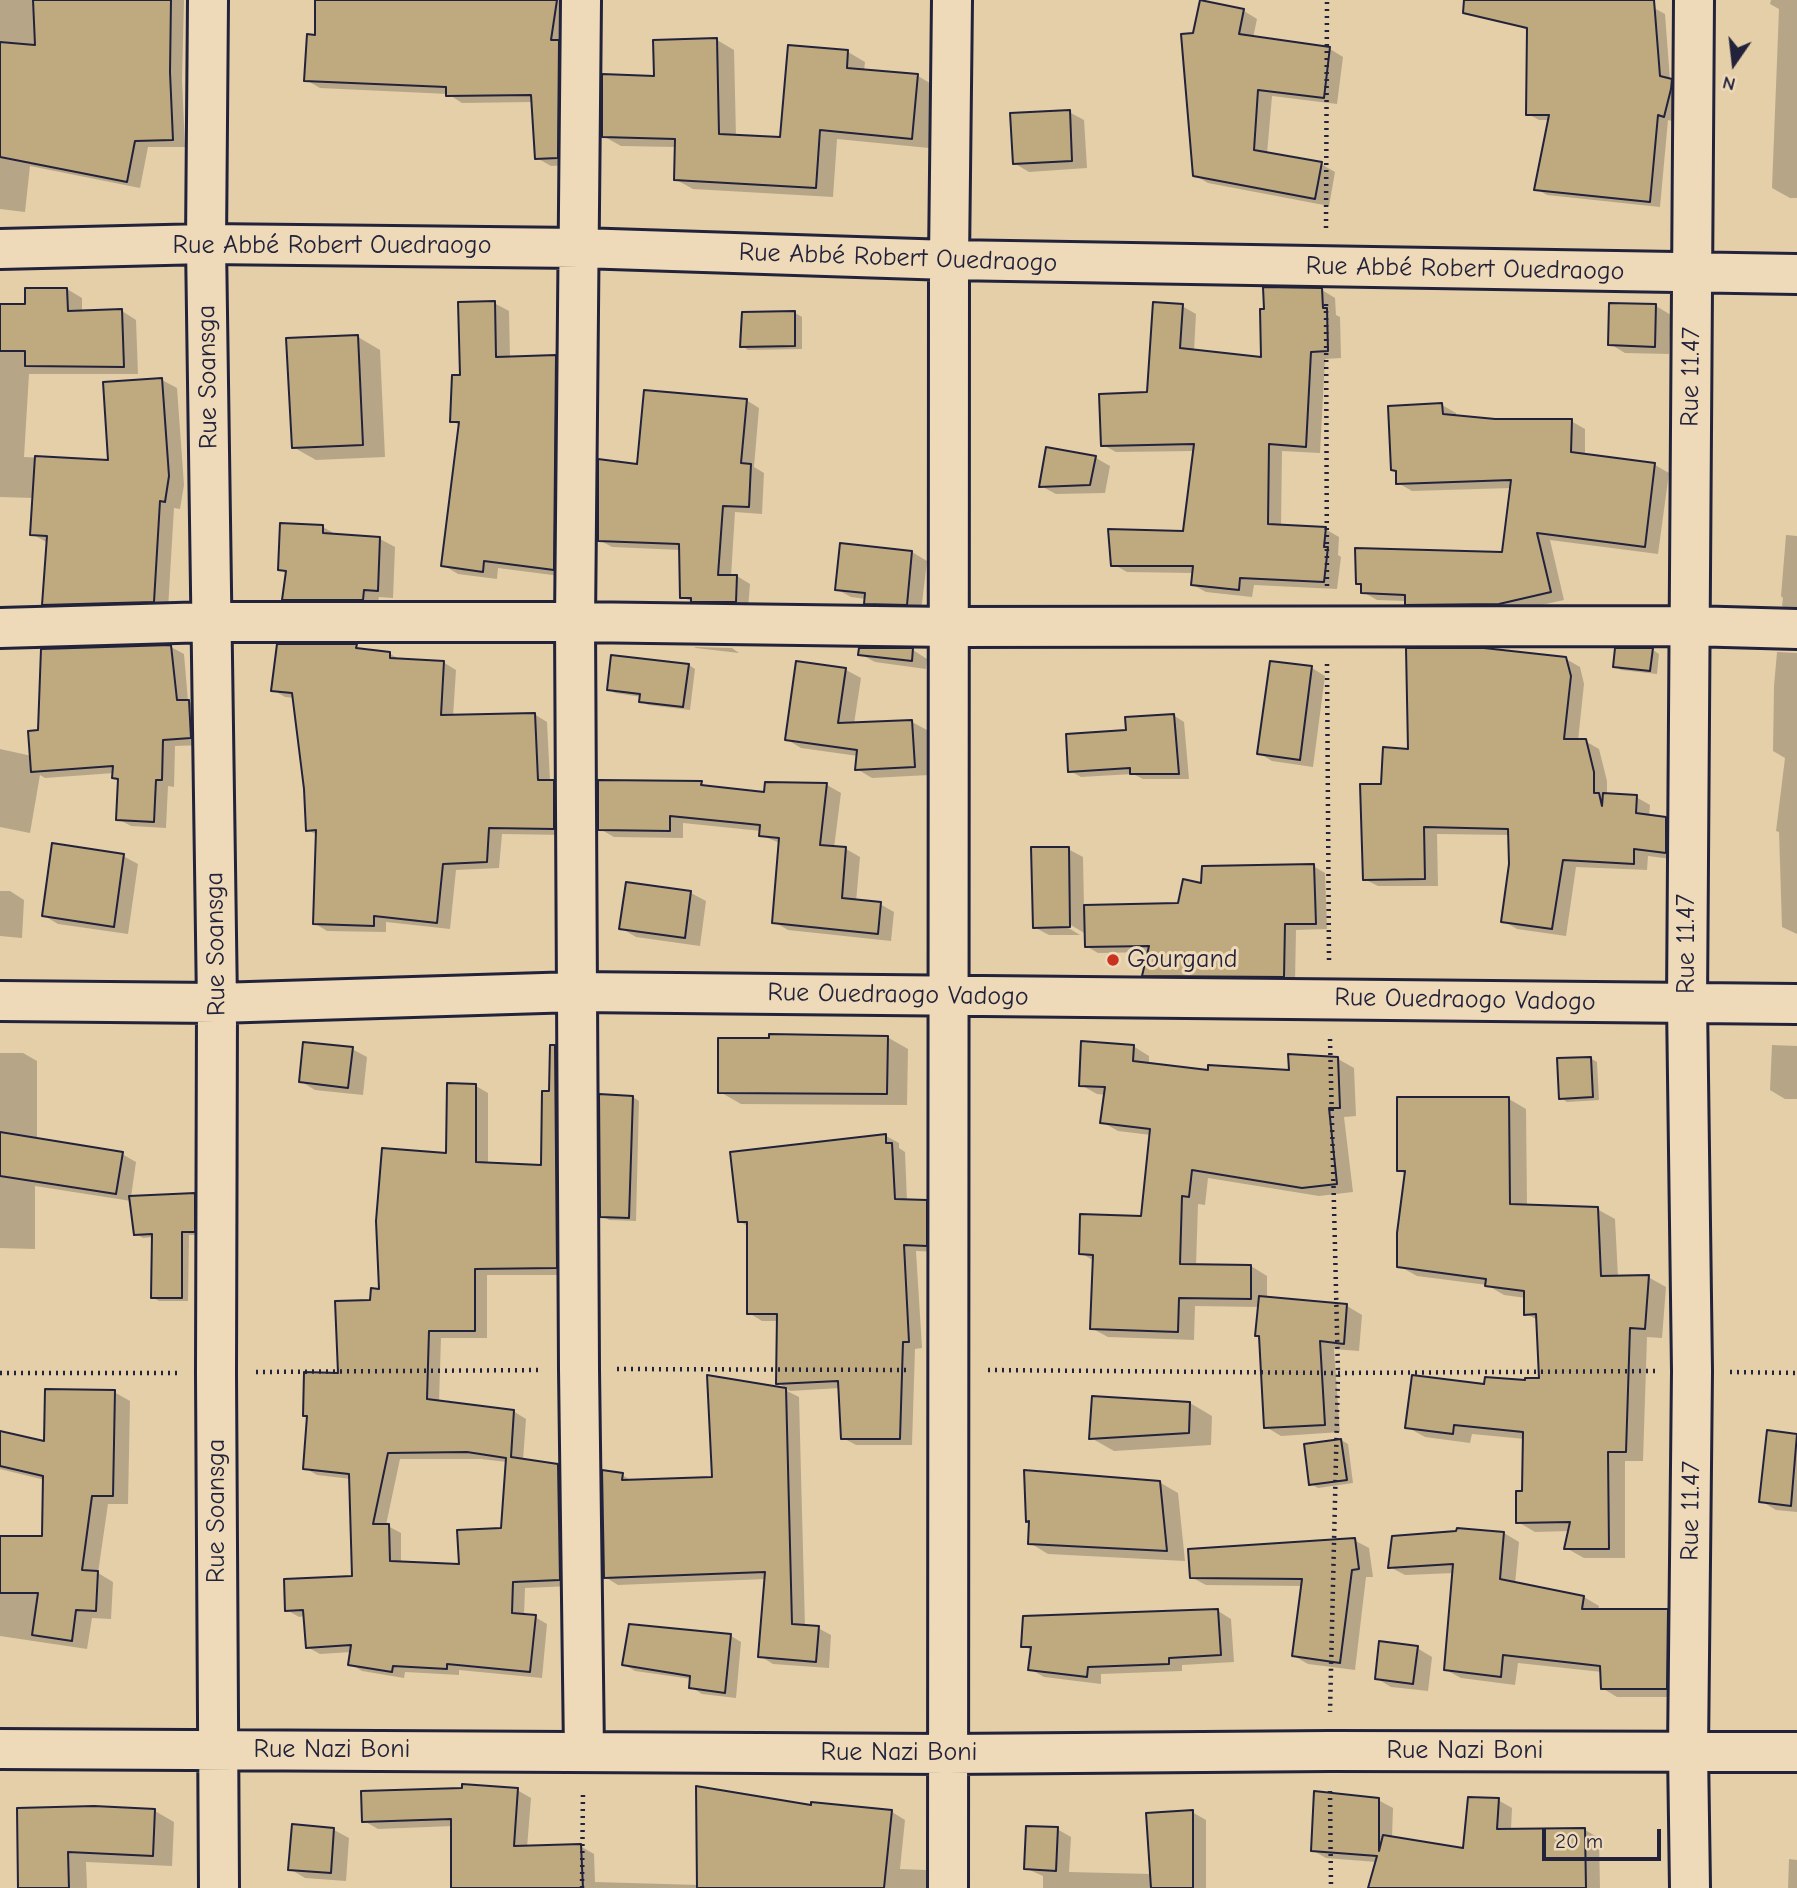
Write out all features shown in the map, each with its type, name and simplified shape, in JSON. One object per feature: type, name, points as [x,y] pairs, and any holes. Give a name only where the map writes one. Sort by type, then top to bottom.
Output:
[{"type":"street","name":"Rue Soansga","points":[[208,0],[206,244],[217,1003],[219,1888]]},
{"type":"street","points":[[581,0],[576,992],[584,1752]]},
{"type":"street","points":[[948,1888],[949,260],[952,0]]},
{"type":"street","name":"Rue 11.47","points":[[1690,1888],[1688,1751],[1692,1371],[1687,1003],[1694,0]]},
{"type":"street","name":"Rue Abbé Robert Ouedraogo","points":[[0,249],[206,244],[580,248],[949,260],[1797,274]]},
{"type":"street","points":[[0,628],[211,622],[576,622],[1326,628],[1689,626],[1797,629]]},
{"type":"street","name":"Rue Ouedraogo Vadogo","points":[[0,1002],[217,1003],[576,992],[1797,1004]]},
{"type":"street","name":"Rue Nazi Boni","points":[[0,1749],[948,1754],[1329,1751],[1797,1752]]},
{"type":"path","points":[[1327,0],[1326,628],[1329,999],[1338,1373],[1329,1751],[1331,1888]]},
{"type":"path","points":[[0,1373],[579,1369],[1797,1373]]},
{"type":"path","points":[[582,1888],[584,1752]]},
{"type":"building","points":[[33,0],[171,0],[173,140],[135,141],[127,182],[0,157],[0,42],[35,45]]},
{"type":"building","points":[[315,0],[557,0],[551,40],[559,40],[558,158],[535,159],[531,95],[446,96],[446,87],[304,81],[307,34],[315,35]]},
{"type":"building","points":[[1200,0],[1244,9],[1239,34],[1330,47],[1324,98],[1258,90],[1254,150],[1322,162],[1315,199],[1193,176],[1181,34],[1193,33]]},
{"type":"building","points":[[1464,0],[1654,0],[1660,76],[1672,79],[1664,117],[1658,115],[1650,202],[1534,190],[1549,115],[1526,115],[1527,28],[1463,13]]},
{"type":"building","points":[[717,38],[719,134],[780,137],[788,45],[848,50],[847,68],[918,74],[912,139],[820,130],[816,188],[674,180],[675,139],[602,137],[602,74],[654,76],[653,40]]},
{"type":"building","points":[[1070,110],[1072,161],[1013,164],[1010,113]]},
{"type":"building","points":[[1263,287],[1322,288],[1323,308],[1327,308],[1328,351],[1311,352],[1306,447],[1269,444],[1268,524],[1326,527],[1324,547],[1328,547],[1324,582],[1240,578],[1239,590],[1191,585],[1193,566],[1111,566],[1108,529],[1183,531],[1194,444],[1101,446],[1099,394],[1147,392],[1153,302],[1183,304],[1180,348],[1261,357],[1260,309],[1264,309]]},
{"type":"building","points":[[25,288],[67,288],[68,311],[122,309],[124,367],[25,366],[25,351],[0,351],[0,304],[25,304]]},
{"type":"building","points":[[495,301],[496,357],[556,355],[554,570],[484,561],[483,572],[441,566],[459,422],[450,422],[452,375],[460,375],[458,302]]},
{"type":"building","points":[[1609,303],[1656,304],[1655,347],[1608,345]]},
{"type":"building","points":[[795,311],[795,346],[740,347],[742,312]]},
{"type":"building","points":[[358,335],[363,445],[292,448],[286,338]]},
{"type":"building","points":[[162,378],[169,476],[165,502],[160,501],[154,602],[42,605],[47,536],[30,535],[35,456],[108,460],[103,382]]},
{"type":"building","points":[[644,390],[747,399],[741,463],[751,464],[749,507],[723,506],[718,575],[737,575],[736,602],[691,602],[691,598],[680,598],[679,544],[598,541],[598,459],[637,464]]},
{"type":"building","points":[[1442,403],[1443,414],[1495,419],[1572,419],[1571,452],[1655,463],[1645,547],[1537,533],[1551,592],[1499,604],[1405,605],[1405,595],[1361,593],[1361,584],[1356,584],[1355,548],[1502,552],[1511,480],[1396,484],[1396,471],[1391,470],[1388,406]]},
{"type":"building","points":[[1046,447],[1096,456],[1090,485],[1039,487]]},
{"type":"building","points":[[280,523],[323,525],[323,533],[380,537],[378,591],[364,590],[363,600],[282,600],[286,571],[278,570]]},
{"type":"building","points":[[840,543],[912,551],[907,605],[864,604],[865,593],[835,590]]},
{"type":"building","points":[[277,644],[357,644],[356,648],[390,652],[390,658],[444,661],[441,715],[535,713],[538,780],[554,780],[554,829],[489,828],[487,862],[443,864],[437,923],[374,916],[374,926],[313,924],[316,830],[306,831],[304,789],[292,693],[271,691]]},
{"type":"building","points":[[171,645],[177,700],[189,700],[191,738],[163,740],[162,780],[156,780],[154,822],[116,820],[118,779],[112,778],[113,766],[31,772],[28,731],[38,730],[41,649]]},
{"type":"building","points":[[859,648],[913,648],[912,661],[858,655]]},
{"type":"building","points":[[1406,648],[1484,648],[1566,657],[1571,676],[1564,739],[1586,739],[1594,772],[1594,793],[1599,793],[1602,806],[1603,793],[1637,795],[1636,813],[1666,817],[1666,853],[1634,849],[1634,864],[1563,860],[1552,929],[1501,922],[1509,864],[1508,829],[1424,827],[1425,879],[1363,880],[1360,784],[1381,784],[1383,747],[1408,749]]},
{"type":"building","points":[[1615,648],[1653,648],[1650,671],[1613,667]]},
{"type":"building","points":[[611,655],[689,664],[683,707],[639,702],[640,694],[607,690]]},
{"type":"building","points":[[796,661],[846,668],[838,723],[912,720],[915,767],[855,770],[857,750],[785,740]]},
{"type":"building","points":[[1270,661],[1312,666],[1300,760],[1257,754]]},
{"type":"building","points":[[1174,714],[1179,774],[1130,774],[1130,768],[1068,772],[1066,734],[1126,730],[1125,717]]},
{"type":"building","points":[[598,780],[702,781],[701,785],[764,792],[765,782],[827,783],[820,845],[846,847],[842,898],[881,902],[878,934],[772,923],[779,838],[759,836],[760,825],[670,816],[670,831],[598,830]]},
{"type":"building","points":[[52,843],[124,854],[114,927],[42,916]]},
{"type":"building","points":[[1031,847],[1069,847],[1070,927],[1033,928]]},
{"type":"building","points":[[1314,864],[1316,924],[1285,924],[1284,977],[1142,976],[1149,946],[1085,947],[1084,905],[1178,903],[1183,879],[1201,883],[1202,866]]},
{"type":"building","points":[[626,882],[691,891],[685,938],[619,929]]},
{"type":"building","points":[[769,1034],[888,1036],[887,1094],[718,1093],[718,1038],[769,1038]]},
{"type":"building","points":[[1081,1041],[1134,1045],[1133,1061],[1208,1070],[1208,1065],[1289,1070],[1288,1054],[1338,1057],[1340,1108],[1329,1108],[1337,1184],[1302,1188],[1192,1170],[1189,1197],[1182,1196],[1180,1264],[1251,1265],[1251,1299],[1179,1298],[1178,1332],[1090,1329],[1093,1255],[1079,1254],[1080,1214],[1141,1216],[1150,1129],[1100,1123],[1105,1087],[1079,1086]]},
{"type":"building","points":[[303,1042],[353,1047],[348,1088],[299,1082]]},
{"type":"building","points":[[550,1045],[555,1045],[557,1268],[475,1269],[475,1331],[429,1331],[427,1399],[514,1410],[511,1457],[558,1464],[560,1580],[513,1582],[512,1613],[536,1615],[530,1672],[447,1664],[447,1669],[393,1666],[392,1672],[348,1665],[351,1645],[306,1648],[303,1610],[285,1611],[284,1579],[352,1576],[349,1474],[303,1469],[307,1416],[303,1416],[304,1372],[338,1373],[335,1301],[370,1300],[371,1288],[379,1289],[376,1221],[382,1148],[446,1153],[447,1083],[476,1084],[476,1162],[541,1165],[542,1091],[549,1091]],"holes":[[[467,1452],[506,1458],[501,1528],[457,1530],[459,1564],[390,1561],[389,1524],[373,1524],[388,1453]]]},
{"type":"building","points":[[1591,1057],[1593,1097],[1559,1099],[1557,1058]]},
{"type":"building","points":[[599,1094],[633,1096],[629,1218],[600,1217]]},
{"type":"building","points":[[1397,1097],[1509,1097],[1510,1204],[1598,1207],[1601,1276],[1649,1275],[1645,1329],[1630,1328],[1626,1452],[1608,1452],[1609,1549],[1564,1549],[1570,1522],[1516,1523],[1516,1491],[1522,1491],[1523,1432],[1454,1425],[1453,1434],[1405,1428],[1412,1375],[1484,1384],[1485,1377],[1525,1380],[1539,1378],[1536,1314],[1524,1315],[1524,1291],[1485,1286],[1486,1279],[1397,1267],[1397,1233],[1405,1171],[1397,1171]]},
{"type":"building","points":[[0,1132],[123,1152],[116,1194],[0,1176]]},
{"type":"building","points":[[886,1134],[886,1143],[892,1143],[895,1199],[927,1200],[927,1246],[904,1245],[909,1342],[903,1342],[900,1439],[841,1439],[838,1381],[776,1384],[777,1314],[747,1314],[747,1222],[738,1222],[730,1152]]},
{"type":"building","points":[[195,1193],[195,1232],[182,1232],[182,1298],[151,1298],[152,1234],[134,1235],[129,1196]]},
{"type":"building","points":[[1259,1296],[1347,1304],[1344,1344],[1320,1341],[1325,1425],[1264,1428],[1259,1336],[1255,1336]]},
{"type":"building","points":[[707,1375],[786,1388],[792,1624],[819,1626],[816,1662],[758,1657],[765,1572],[604,1578],[602,1470],[623,1473],[622,1480],[712,1477]]},
{"type":"building","points":[[45,1389],[115,1390],[113,1496],[92,1496],[82,1570],[98,1571],[96,1611],[76,1610],[72,1641],[32,1635],[38,1593],[0,1593],[0,1536],[42,1536],[43,1476],[0,1466],[0,1431],[44,1441]]},
{"type":"building","points":[[1092,1396],[1190,1402],[1189,1433],[1089,1439]]},
{"type":"building","points":[[1767,1430],[1797,1434],[1791,1506],[1759,1502]]},
{"type":"building","points":[[1341,1439],[1347,1480],[1309,1485],[1304,1444]]},
{"type":"building","points":[[1024,1470],[1160,1481],[1167,1551],[1028,1544],[1029,1521],[1026,1522]]},
{"type":"building","points":[[1457,1528],[1504,1532],[1500,1579],[1584,1596],[1582,1609],[1668,1609],[1667,1689],[1601,1689],[1600,1666],[1503,1655],[1501,1677],[1444,1670],[1453,1564],[1388,1568],[1392,1536],[1456,1531]]},
{"type":"building","points":[[1355,1538],[1359,1569],[1352,1570],[1340,1663],[1292,1656],[1302,1579],[1190,1578],[1188,1549]]},
{"type":"building","points":[[1218,1609],[1221,1655],[1169,1658],[1169,1664],[1088,1667],[1087,1677],[1028,1670],[1031,1647],[1021,1647],[1023,1616]]},
{"type":"building","points":[[629,1624],[731,1634],[725,1693],[689,1688],[690,1676],[622,1665]]},
{"type":"building","points":[[1379,1641],[1418,1646],[1413,1684],[1375,1679]]},
{"type":"building","points":[[462,1784],[518,1788],[514,1846],[581,1844],[583,1888],[451,1888],[451,1819],[362,1822],[361,1791],[462,1788]]},
{"type":"building","points":[[696,1786],[811,1805],[811,1802],[892,1810],[884,1888],[697,1888]]},
{"type":"building","points":[[1314,1791],[1379,1798],[1379,1851],[1383,1835],[1463,1848],[1468,1797],[1499,1798],[1497,1829],[1585,1828],[1586,1888],[1368,1888],[1377,1856],[1311,1851]]},
{"type":"building","points":[[94,1806],[155,1809],[153,1856],[68,1852],[69,1888],[18,1888],[17,1808]]},
{"type":"building","points":[[1193,1810],[1193,1888],[1151,1888],[1146,1813]]},
{"type":"building","points":[[292,1824],[334,1828],[331,1873],[288,1870]]},
{"type":"building","points":[[1026,1826],[1058,1827],[1056,1871],[1024,1869]]},
{"type":"place","name":"Gourgand","points":[[1113,960]]}]
